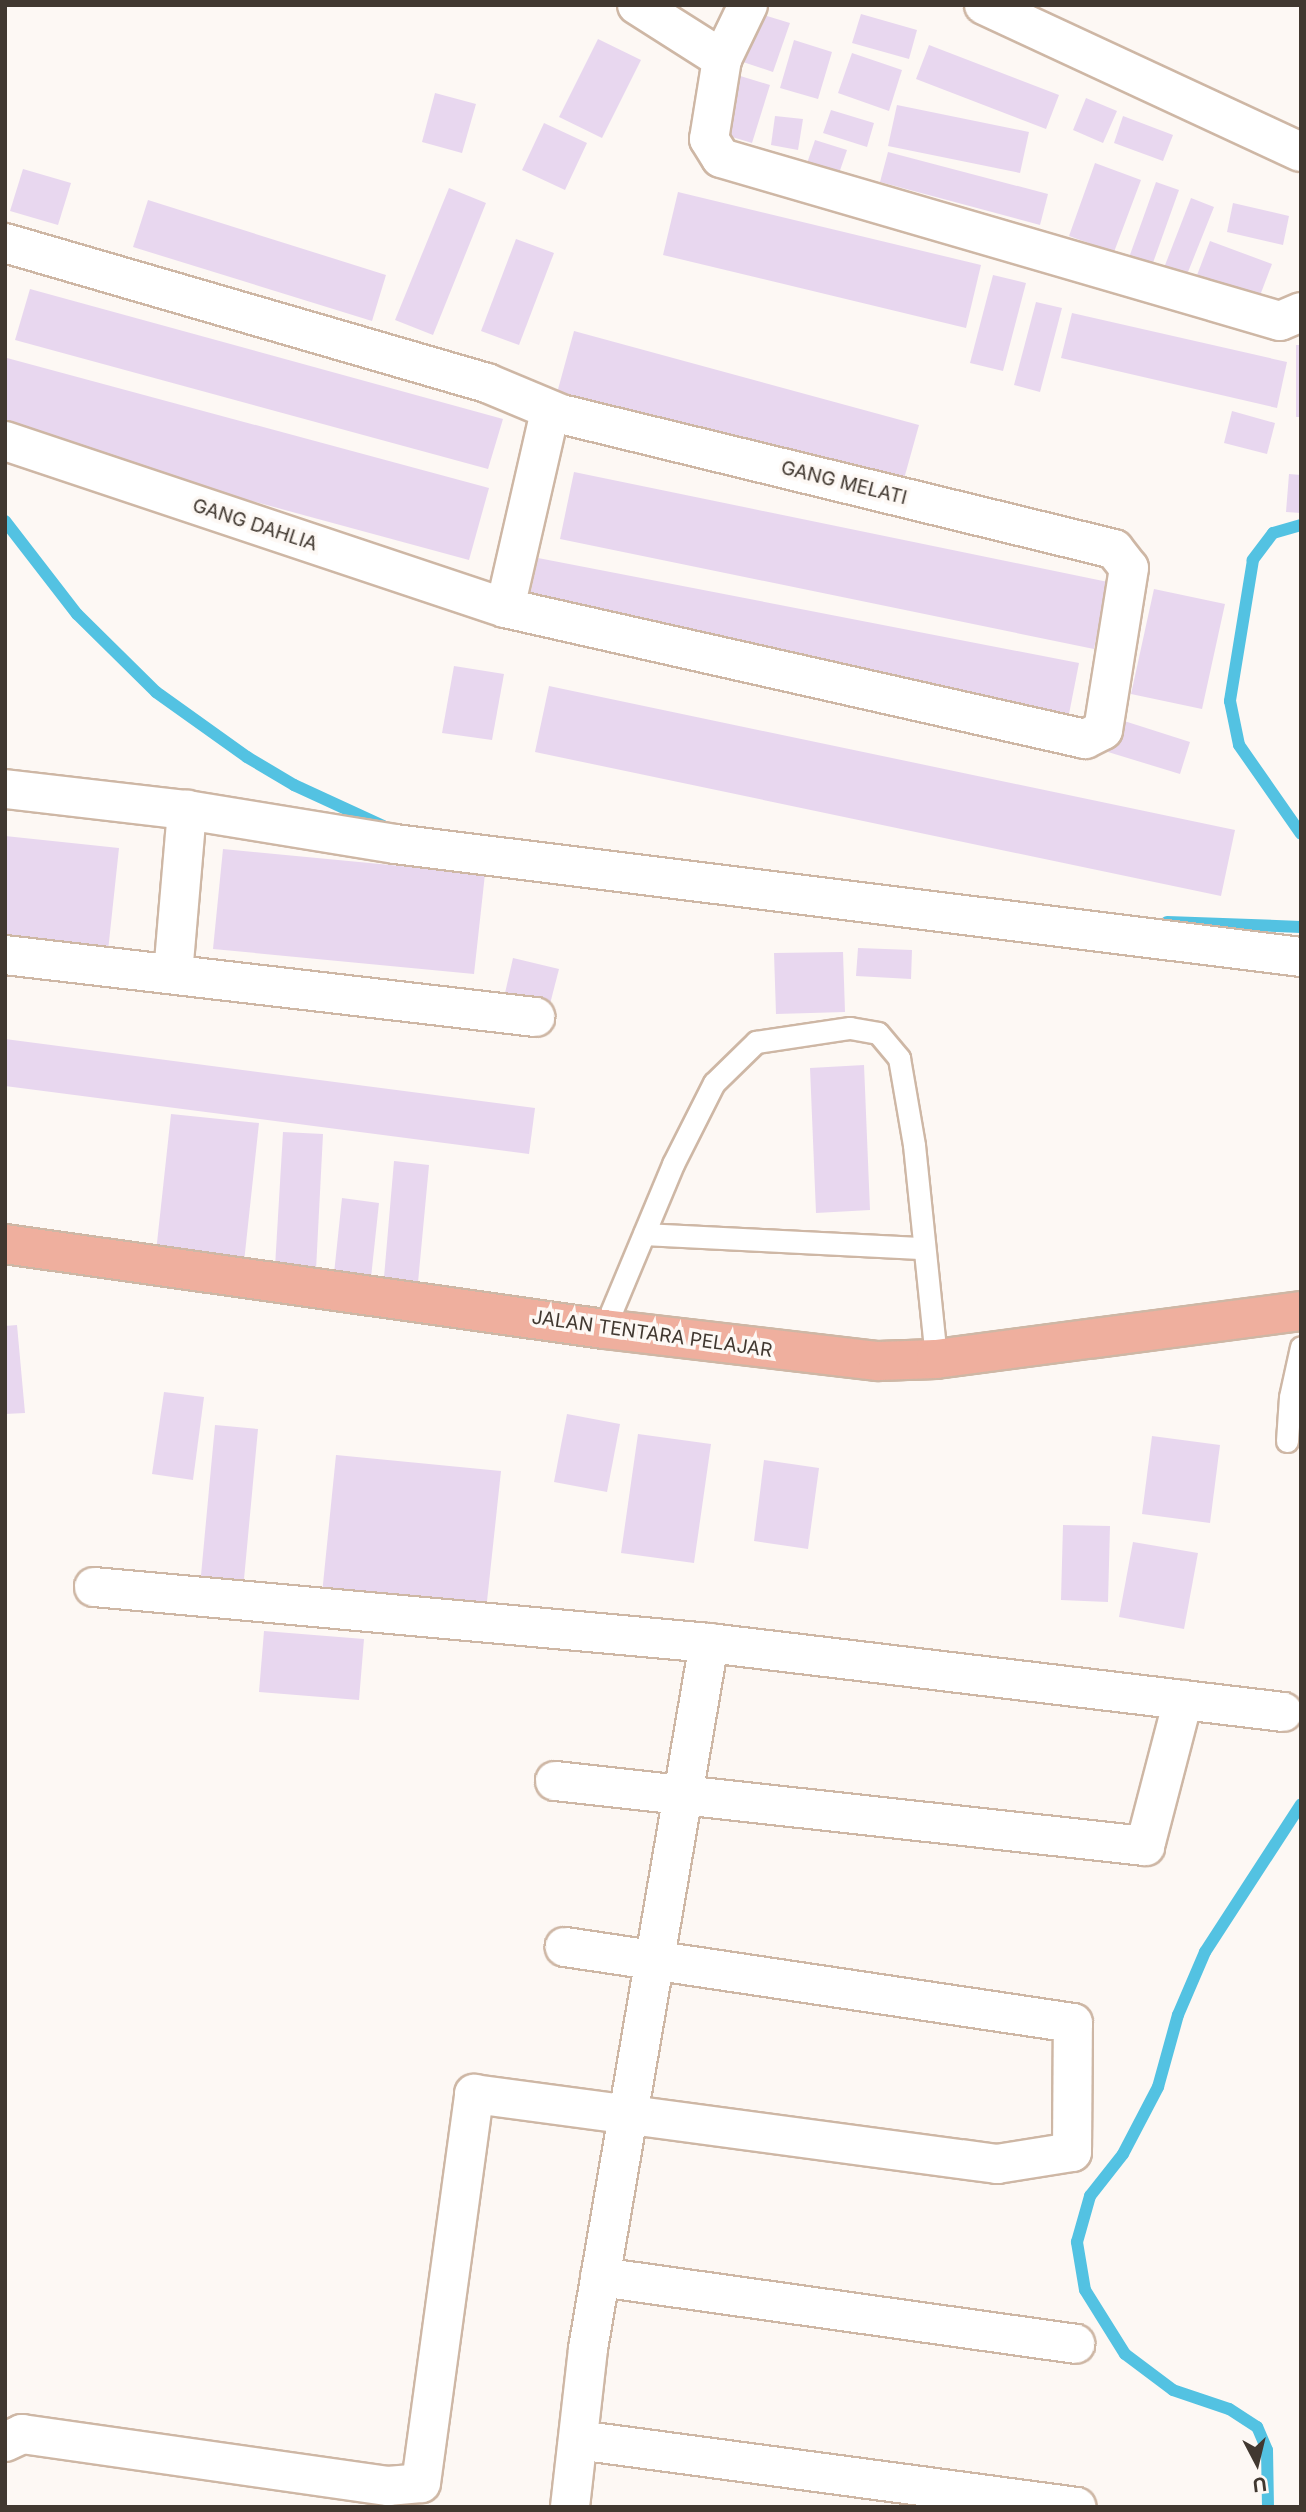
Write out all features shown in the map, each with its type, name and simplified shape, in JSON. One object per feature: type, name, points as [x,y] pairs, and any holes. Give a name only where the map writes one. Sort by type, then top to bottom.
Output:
[{"type":"highway","name":"JALAN TENTARA PELAJAR","points":[[5,1244],[810,1356],[936,1359],[1301,1311]]},
{"type":"street","points":[[637,5],[722,59]]},
{"type":"street","points":[[748,5],[722,59],[709,139],[720,158],[1280,321],[1301,312]]},
{"type":"street","points":[[985,5],[1301,152]]},
{"type":"street","name":"GANG MELATI","points":[[5,243],[487,383],[550,411],[1114,549],[1129,568]]},
{"type":"street","points":[[505,608],[550,411]]},
{"type":"street","name":"GANG DAHLIA","points":[[5,441],[505,608],[1085,739],[1103,730],[1129,568]]},
{"type":"street","points":[[5,789],[187,810],[395,844],[1301,957]]},
{"type":"street","points":[[173,974],[187,810]]},
{"type":"street","points":[[5,954],[535,1017]]},
{"type":"street","points":[[94,1587],[709,1643],[1283,1712]]},
{"type":"street","points":[[569,2507],[600,2277],[709,1643]]},
{"type":"street","points":[[555,1781],[1145,1846],[1183,1700]]},
{"type":"street","points":[[5,2442],[22,2434],[388,2486],[421,2483],[474,2094],[628,2112],[997,2164],[1072,2152],[1073,2023],[565,1947]]},
{"type":"street","points":[[600,2277],[1074,2344]]},
{"type":"street","points":[[578,2440],[1077,2507]]},
{"type":"lane","points":[[604,1329],[644,1234],[714,1083],[734,1060],[756,1042],[850,1028],[878,1033],[899,1058],[914,1144],[936,1359]]},
{"type":"lane","points":[[644,1234],[924,1248]]},
{"type":"lane","points":[[1287,1441],[1290,1397],[1301,1347]]},
{"type":"building","points":[[760,14],[790,23],[773,72],[743,62]]},
{"type":"building","points":[[861,14],[917,30],[909,59],[852,43]]},
{"type":"building","points":[[598,39],[641,60],[602,138],[559,117]]},
{"type":"building","points":[[794,40],[832,52],[818,99],[780,88]]},
{"type":"building","points":[[929,45],[1059,95],[1046,129],[916,79]]},
{"type":"building","points":[[852,53],[902,70],[889,111],[838,93]]},
{"type":"building","points":[[737,75],[770,85],[752,143],[719,133]]},
{"type":"building","points":[[435,93],[476,104],[462,153],[422,142]]},
{"type":"building","points":[[1086,98],[1117,111],[1103,143],[1073,130]]},
{"type":"building","points":[[897,105],[1029,132],[1020,173],[888,146]]},
{"type":"building","points":[[831,110],[874,123],[867,147],[823,133]]},
{"type":"building","points":[[775,116],[803,119],[798,150],[771,145]]},
{"type":"building","points":[[1123,116],[1173,135],[1163,161],[1114,143]]},
{"type":"building","points":[[544,123],[587,143],[565,190],[522,170]]},
{"type":"building","points":[[815,140],[847,150],[836,182],[804,172]]},
{"type":"building","points":[[888,152],[1048,194],[1040,225],[880,182]]},
{"type":"building","points":[[1095,163],[1141,180],[1114,252],[1069,236]]},
{"type":"building","points":[[23,169],[71,183],[58,225],[10,211]]},
{"type":"building","points":[[1156,182],[1179,190],[1149,274],[1126,266]]},
{"type":"building","points":[[449,188],[486,203],[433,335],[395,320]]},
{"type":"building","points":[[678,192],[981,265],[966,328],[663,255]]},
{"type":"building","points":[[1191,198],[1214,207],[1184,282],[1162,273]]},
{"type":"building","points":[[148,200],[386,275],[372,321],[133,247]]},
{"type":"building","points":[[1233,203],[1289,216],[1283,245],[1227,232]]},
{"type":"building","points":[[516,239],[554,253],[519,345],[481,331]]},
{"type":"building","points":[[1210,241],[1272,264],[1256,306],[1194,283]]},
{"type":"building","points":[[993,275],[1026,283],[1003,371],[970,363]]},
{"type":"building","points":[[30,289],[503,419],[488,469],[15,340]]},
{"type":"building","points":[[1036,302],[1062,308],[1040,392],[1014,385]]},
{"type":"building","points":[[1072,313],[1287,362],[1277,408],[1061,358]]},
{"type":"building","points":[[574,331],[919,425],[902,486],[557,393]]},
{"type":"building","points":[[1296,345],[1301,345],[1301,417],[1296,417]]},
{"type":"building","points":[[7,358],[489,488],[469,560],[5,434]]},
{"type":"building","points":[[1232,411],[1275,423],[1267,454],[1224,443]]},
{"type":"building","points":[[574,472],[1108,582],[1094,649],[560,539]]},
{"type":"building","points":[[1289,474],[1301,475],[1301,513],[1286,512]]},
{"type":"building","points":[[538,558],[1079,663],[1069,714],[527,609]]},
{"type":"building","points":[[1154,589],[1225,604],[1202,709],[1131,694]]},
{"type":"building","points":[[454,666],[504,674],[492,740],[442,733]]},
{"type":"building","points":[[549,686],[1235,830],[1221,896],[535,752]]},
{"type":"building","points":[[1118,719],[1190,742],[1180,774],[1108,752]]},
{"type":"building","points":[[5,836],[119,848],[108,951],[5,940]]},
{"type":"building","points":[[223,849],[485,874],[474,974],[213,949]]},
{"type":"building","points":[[858,948],[912,950],[911,979],[856,976]]},
{"type":"building","points":[[843,952],[845,1012],[776,1014],[774,953]]},
{"type":"building","points":[[513,958],[559,969],[550,1004],[505,993]]},
{"type":"building","points":[[5,1039],[535,1108],[529,1154],[5,1086]]},
{"type":"building","points":[[864,1065],[870,1210],[816,1213],[810,1068]]},
{"type":"building","points":[[171,1114],[259,1123],[244,1262],[156,1252]]},
{"type":"building","points":[[283,1132],[323,1134],[316,1270],[275,1267]]},
{"type":"building","points":[[394,1161],[429,1165],[417,1293],[383,1289]]},
{"type":"building","points":[[342,1198],[379,1203],[370,1287],[333,1283]]},
{"type":"building","points":[[17,1325],[25,1413],[5,1414],[5,1326]]},
{"type":"building","points":[[164,1392],[204,1397],[193,1480],[152,1474]]},
{"type":"building","points":[[567,1414],[620,1424],[607,1492],[554,1482]]},
{"type":"building","points":[[215,1425],[258,1429],[243,1590],[200,1586]]},
{"type":"building","points":[[638,1434],[711,1444],[694,1563],[621,1553]]},
{"type":"building","points":[[1152,1436],[1220,1445],[1210,1523],[1142,1514]]},
{"type":"building","points":[[336,1455],[501,1471],[485,1620],[321,1604]]},
{"type":"building","points":[[764,1460],[819,1468],[808,1549],[754,1541]]},
{"type":"building","points":[[1063,1525],[1110,1526],[1108,1602],[1061,1600]]},
{"type":"building","points":[[1133,1542],[1198,1553],[1184,1629],[1119,1617]]},
{"type":"building","points":[[264,1631],[364,1639],[359,1700],[259,1692]]},
{"type":"waterway","points":[[5,521],[77,614],[156,692],[247,757],[294,785],[383,826]]},
{"type":"waterway","points":[[1301,525],[1273,533],[1253,560],[1230,701],[1239,745],[1301,834]]},
{"type":"waterway","points":[[1167,922],[1301,927]]},
{"type":"waterway","points":[[1268,2507],[1267,2450],[1257,2427],[1229,2409],[1173,2390],[1125,2354],[1085,2290],[1077,2242],[1090,2196],[1123,2154],[1158,2087],[1178,2015],[1205,1952],[1301,1804]]}]
